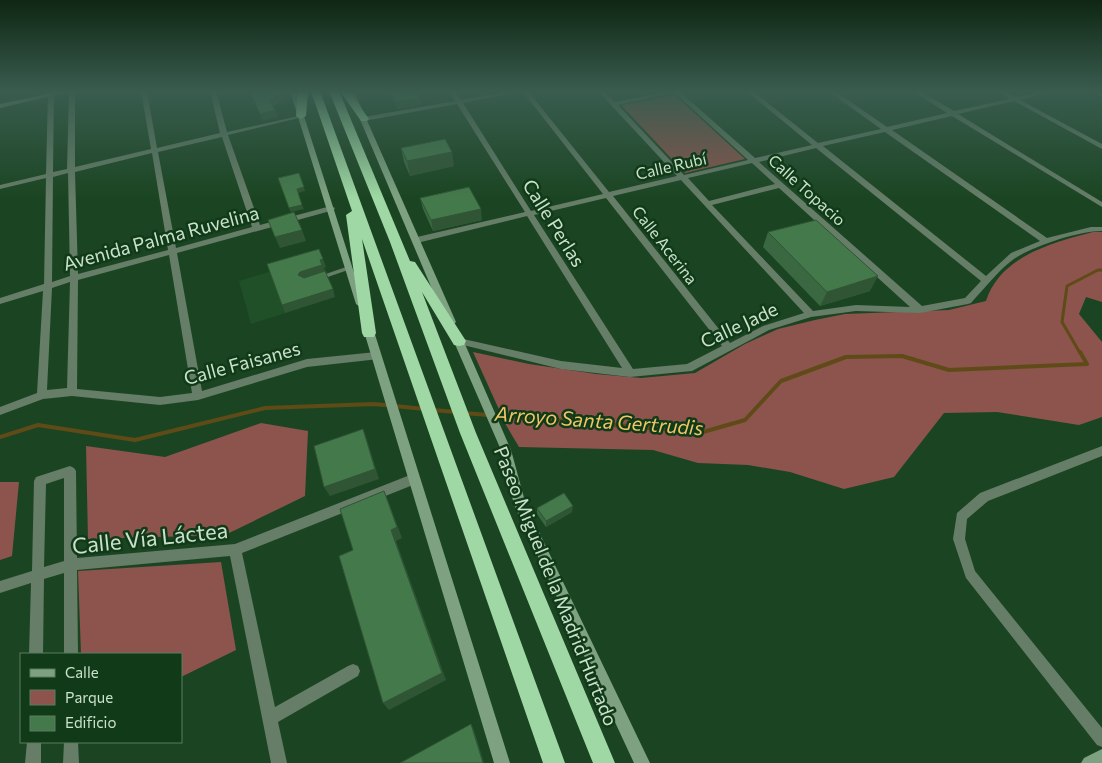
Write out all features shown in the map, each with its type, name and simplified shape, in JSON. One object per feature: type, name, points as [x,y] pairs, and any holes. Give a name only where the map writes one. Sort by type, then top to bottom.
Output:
[{"type":"highway","points":[[328,127],[554,763]]},
{"type":"highway","name":"Paseo Miguel de la Madrid Hurtado","points":[[349,127],[396,242],[468,433],[604,763]]},
{"type":"highway","points":[[348,183],[369,333]]},
{"type":"highway","points":[[396,242],[459,342]]},
{"type":"street","points":[[42,395],[48,286],[50,127]]},
{"type":"street","points":[[71,127],[74,278],[72,392]]},
{"type":"street","points":[[150,127],[198,396]]},
{"type":"street","points":[[222,127],[257,229]]},
{"type":"street","points":[[0,187],[48,174],[256,127]]},
{"type":"street","points":[[304,127],[502,763]]},
{"type":"street","points":[[367,127],[506,450],[520,506],[632,742],[640,763]]},
{"type":"street","name":"Calle Perlas","points":[[474,127],[630,373]]},
{"type":"street","name":"Calle Acerina","points":[[553,127],[728,347]]},
{"type":"street","points":[[635,127],[811,314]]},
{"type":"street","name":"Calle Topacio","points":[[715,127],[920,310]]},
{"type":"street","points":[[794,127],[986,281]]},
{"type":"street","points":[[883,127],[1046,241]]},
{"type":"street","name":"Calle Rubí","points":[[417,240],[898,127]]},
{"type":"street","points":[[974,127],[1102,205]]},
{"type":"street","points":[[1065,127],[1102,147]]},
{"type":"street","points":[[706,204],[780,185]]},
{"type":"street","name":"Avenida Palma Ruvelina","points":[[0,301],[74,278],[331,208]]},
{"type":"street","name":"Calle Jade","points":[[459,342],[561,365],[630,373],[689,368],[766,328],[811,314],[856,308],[920,310],[968,301],[1014,255],[1046,241],[1090,229],[1102,229]]},
{"type":"street","name":"Calle Faisanes","points":[[0,411],[42,395],[72,392],[160,400],[198,396],[307,363],[376,356]]},
{"type":"street","points":[[1102,451],[984,497],[961,517],[959,539],[970,574],[1102,740]]},
{"type":"street","points":[[36,653],[40,481],[70,471],[71,653]]},
{"type":"street","name":"Calle Vía Láctea","points":[[0,587],[71,565],[235,550],[414,479]]},
{"type":"street","points":[[235,550],[279,763]]},
{"type":"street","points":[[270,718],[354,671]]},
{"type":"street","points":[[33,763],[34,743]]},
{"type":"street","points":[[71,743],[71,763]]},
{"type":"street","points":[[1090,763],[1102,756]]},
{"type":"lane","points":[[314,279],[349,268]]},
{"type":"shaded area","points":[[321,256],[335,297],[251,324],[239,281]]},
{"type":"green space","points":[[641,127],[710,127],[745,159],[685,173]]},
{"type":"green space","points":[[1093,232],[1102,232],[1102,302],[1086,297],[1079,314],[1102,342],[1102,417],[1079,425],[997,412],[944,413],[894,477],[844,489],[790,472],[748,465],[698,463],[653,450],[519,447],[506,425],[473,352],[529,364],[596,374],[641,378],[695,373],[745,344],[778,329],[845,314],[949,310],[986,301],[993,286],[1015,262],[1045,247]]},
{"type":"green space","points":[[261,423],[308,431],[305,496],[225,535],[88,539],[86,446],[165,457]]},
{"type":"green space","points":[[0,482],[19,482],[12,556],[0,560]]},
{"type":"green space","points":[[221,562],[236,650],[182,677],[182,653],[81,653],[78,571]]},
{"type":"building","points":[[445,139],[452,152],[407,161],[401,148]]},
{"type":"building","points":[[299,173],[304,187],[297,189],[302,205],[289,208],[278,178]]},
{"type":"building","points":[[469,187],[481,209],[431,220],[420,198]]},
{"type":"building","points":[[294,212],[302,230],[275,237],[268,220]]},
{"type":"building","points":[[816,220],[878,276],[827,292],[768,232]]},
{"type":"building","points":[[319,249],[323,259],[320,260],[322,265],[300,272],[298,275],[304,278],[325,271],[333,289],[282,305],[267,264]]},
{"type":"building","points":[[363,429],[375,469],[324,487],[314,446]]},
{"type":"building","points":[[384,491],[397,527],[391,530],[442,673],[383,703],[339,556],[353,550],[340,509]]},
{"type":"building","points":[[564,493],[573,506],[546,521],[537,508]]},
{"type":"building","points":[[471,724],[483,763],[400,763]]},
{"type":"waterway","name":"Arroyo Santa Gertrudis","points":[[1080,353],[1062,322],[1067,286],[1098,270],[1102,270]]},
{"type":"waterway","name":"Arroyo Santa Gertrudis","points":[[464,413],[703,432],[745,420],[781,381],[846,357],[902,356],[949,370],[1087,364],[1080,352]]},
{"type":"waterway","name":"Arroyo Santa Gertrudis","points":[[0,437],[38,425],[135,440],[265,408],[374,404],[425,409]]},
{"type":"waterway","name":"Arroyo Santa Gertrudis","points":[[432,410],[457,412]]}]
